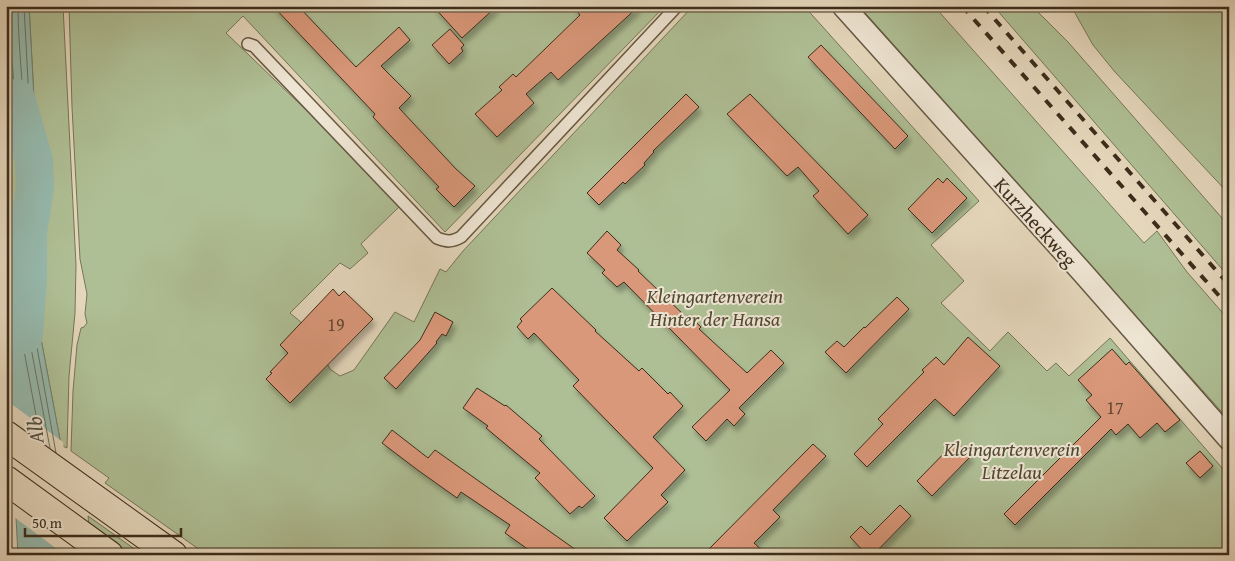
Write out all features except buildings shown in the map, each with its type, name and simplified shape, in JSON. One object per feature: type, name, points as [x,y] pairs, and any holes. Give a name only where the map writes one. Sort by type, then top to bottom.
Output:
[{"type":"highway","points":[[6,435],[173,555]]},
{"type":"highway","points":[[6,480],[99,548]]},
{"type":"street","name":"Kurzheckweg","points":[[843,6],[1229,439]]},
{"type":"lane","points":[[248,44],[254,46],[437,238],[453,242],[461,237],[677,6]]},
{"type":"green space","points":[[29,6],[63,6],[76,265],[75,313],[69,376],[67,448],[61,445],[38,323],[13,287],[6,281],[6,155],[13,148],[23,143],[30,148],[36,135]]},
{"type":"green space","points":[[69,6],[665,6],[445,232],[243,16],[226,33],[331,134],[399,207],[361,244],[368,253],[350,269],[340,263],[290,313],[308,328],[330,369],[340,376],[354,370],[395,312],[414,322],[440,269],[446,272],[463,251],[693,6],[804,6],[979,201],[931,245],[964,281],[941,303],[990,351],[1008,332],[1047,371],[1056,363],[1069,376],[1110,338],[1229,476],[1229,555],[207,555],[105,483],[109,478],[71,451],[77,345],[81,328],[87,323],[85,314],[87,294],[80,259]]},
{"type":"green space","points":[[859,6],[934,6],[1144,243],[1157,231],[1187,272],[1229,320],[1229,420]]},
{"type":"green space","points":[[999,6],[1032,6],[1068,42],[1229,226],[1229,277],[996,9]]},
{"type":"green space","points":[[1071,6],[1229,6],[1229,194],[1115,72],[1093,45]]},
{"type":"green space","points":[[88,516],[143,555],[128,555],[89,527]]},
{"type":"water","points":[[6,6],[29,6],[36,135],[35,147],[30,148],[23,143],[13,148],[6,155]]},
{"type":"water","name":"Alb","points":[[6,281],[26,300],[38,323],[61,445],[72,555],[18,555],[15,499],[6,408]]},
{"type":"pier","points":[[6,400],[63,442],[74,555],[65,555],[14,517],[6,434]]},
{"type":"waterway","points":[[16,98],[34,161],[35,188],[28,232],[28,279],[24,335]]},
{"type":"railway","points":[[962,6],[1229,307]]},
{"type":"railway","points":[[983,6],[1229,285]]},
{"type":"park label","name":"Kleingartenverein Hinter der Hansa","points":[[715,306]]},
{"type":"park label","name":"Kleingartenverein Litzelau","points":[[1012,460]]}]
